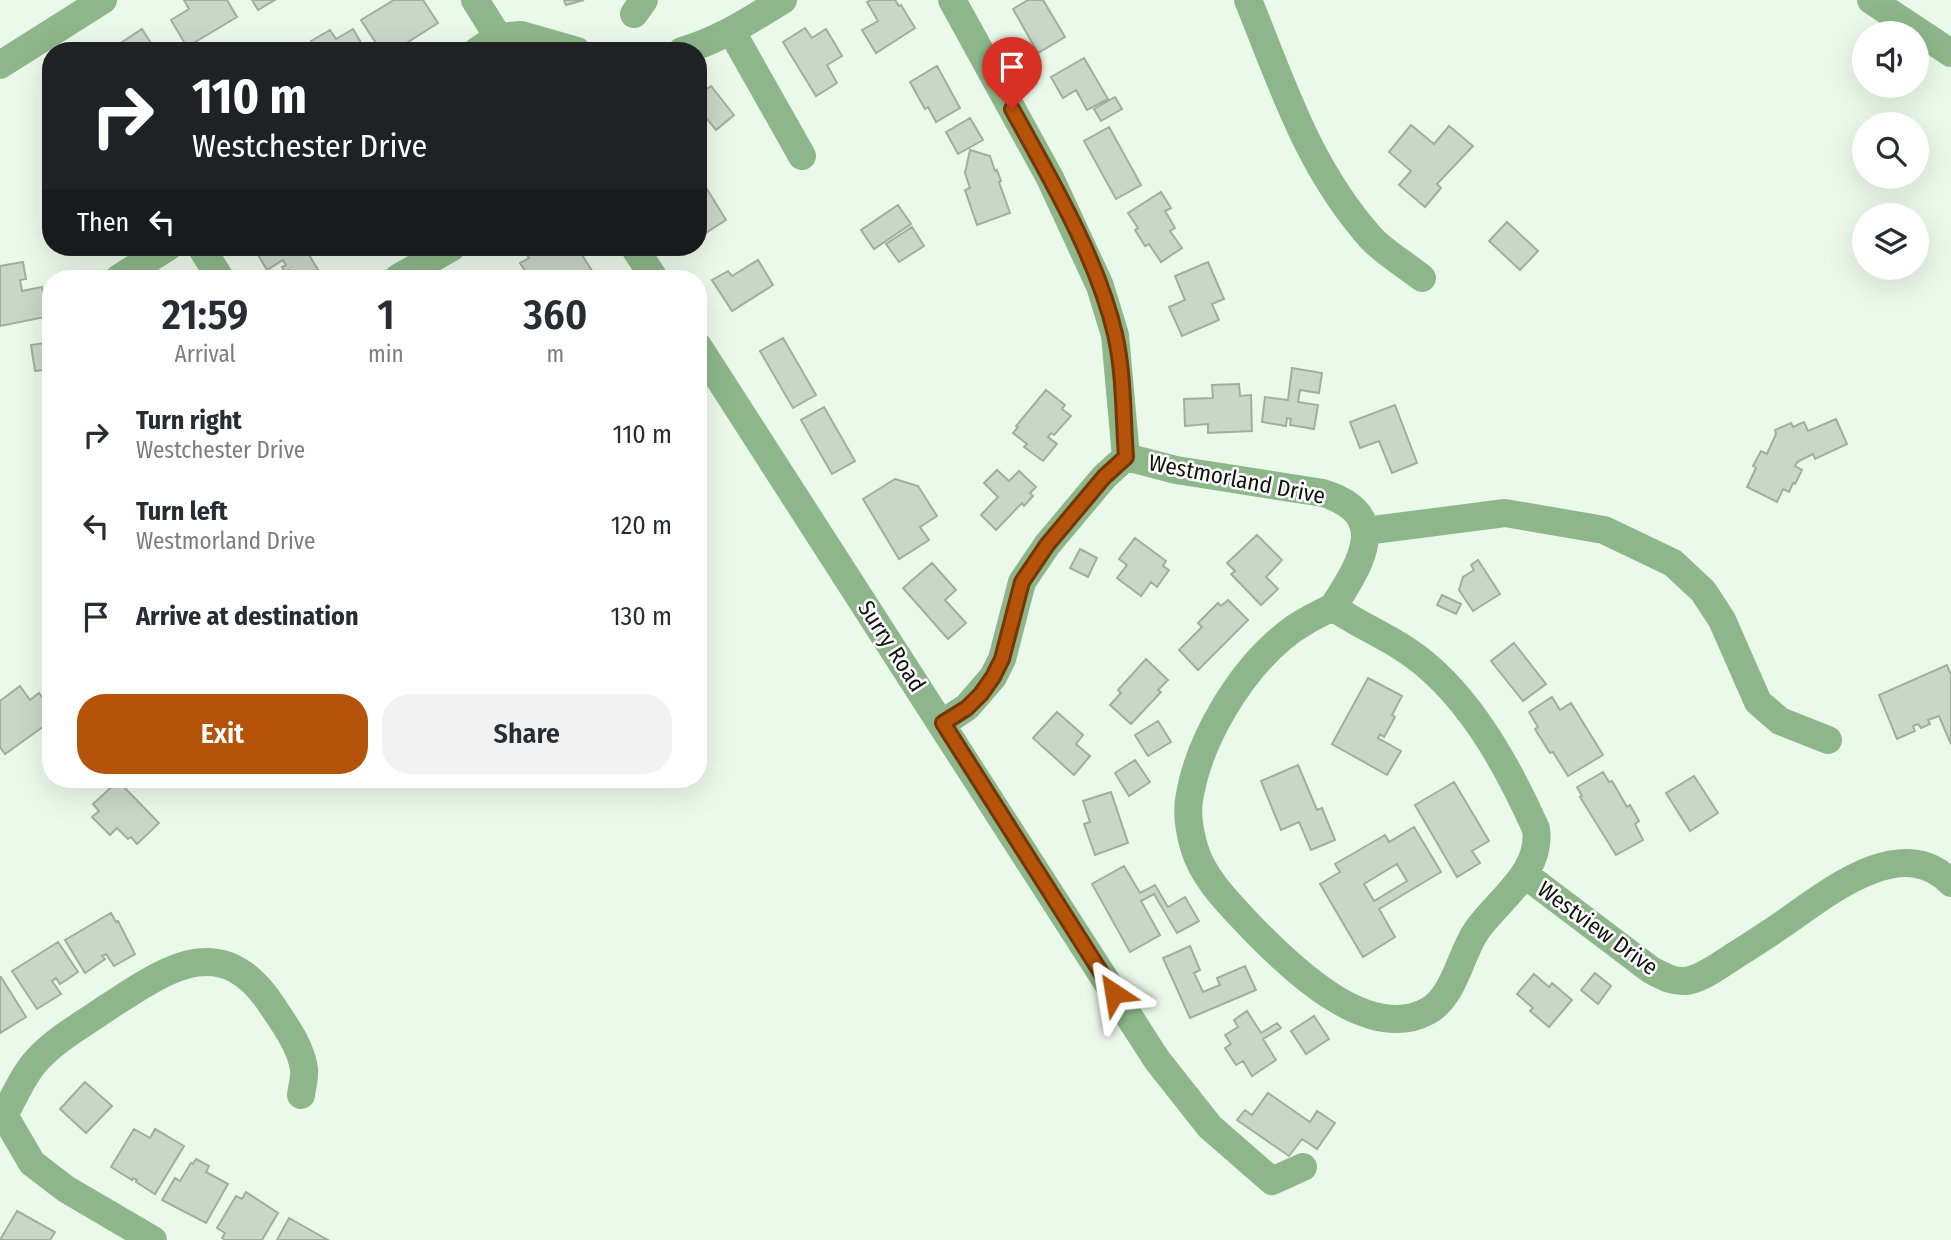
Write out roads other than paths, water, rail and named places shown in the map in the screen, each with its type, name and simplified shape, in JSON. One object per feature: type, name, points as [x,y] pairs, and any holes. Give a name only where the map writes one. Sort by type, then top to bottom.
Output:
[{"type":"street","points":[[0,65],[103,0]]},
{"type":"street","points":[[475,0],[492,42]]},
{"type":"street","points":[[707,43],[732,32],[783,0]]},
{"type":"street","name":"Westmorland Drive","points":[[952,0],[1051,178],[1100,286],[1115,335],[1119,361],[1126,457],[1177,470],[1303,489],[1334,497],[1354,511],[1365,531]]},
{"type":"street","points":[[1248,0],[1302,135],[1330,185],[1373,240],[1422,278]]},
{"type":"street","points":[[1871,0],[1951,53]]},
{"type":"street","points":[[732,32],[802,156]]},
{"type":"street","points":[[504,42],[521,35],[546,42]]},
{"type":"street","points":[[132,270],[154,256]]},
{"type":"street","points":[[412,270],[436,256]]},
{"type":"street","name":"Surry Road","points":[[707,360],[943,723],[1157,1060],[1210,1127],[1272,1181],[1303,1167]]},
{"type":"street","points":[[943,723],[967,708],[993,677],[1002,659],[1022,582],[1047,545],[1104,477],[1126,457]]},
{"type":"street","points":[[1524,874],[1475,932],[1442,999],[1431,1010],[1416,1017],[1401,1019],[1366,1013],[1339,1001],[1318,987],[1266,942],[1213,884],[1195,850],[1188,818],[1189,795],[1210,736],[1235,690],[1282,637],[1303,622],[1333,607],[1362,560],[1366,546],[1365,531],[1505,513],[1604,530],[1673,563],[1703,591],[1722,620],[1758,702],[1780,721],[1828,740]]},
{"type":"street","name":"Westview Drive","points":[[1333,607],[1403,648],[1436,673],[1475,719],[1536,829],[1537,852],[1524,874],[1651,970],[1670,980],[1688,981],[1713,970],[1831,891],[1879,867],[1900,863],[1925,867],[1944,875],[1951,883]]},
{"type":"street","points":[[153,1240],[66,1189],[33,1163],[2,1116],[35,1062],[54,1043],[159,974],[184,964],[210,962],[236,970],[260,986],[292,1036],[304,1069],[301,1096]]}]
